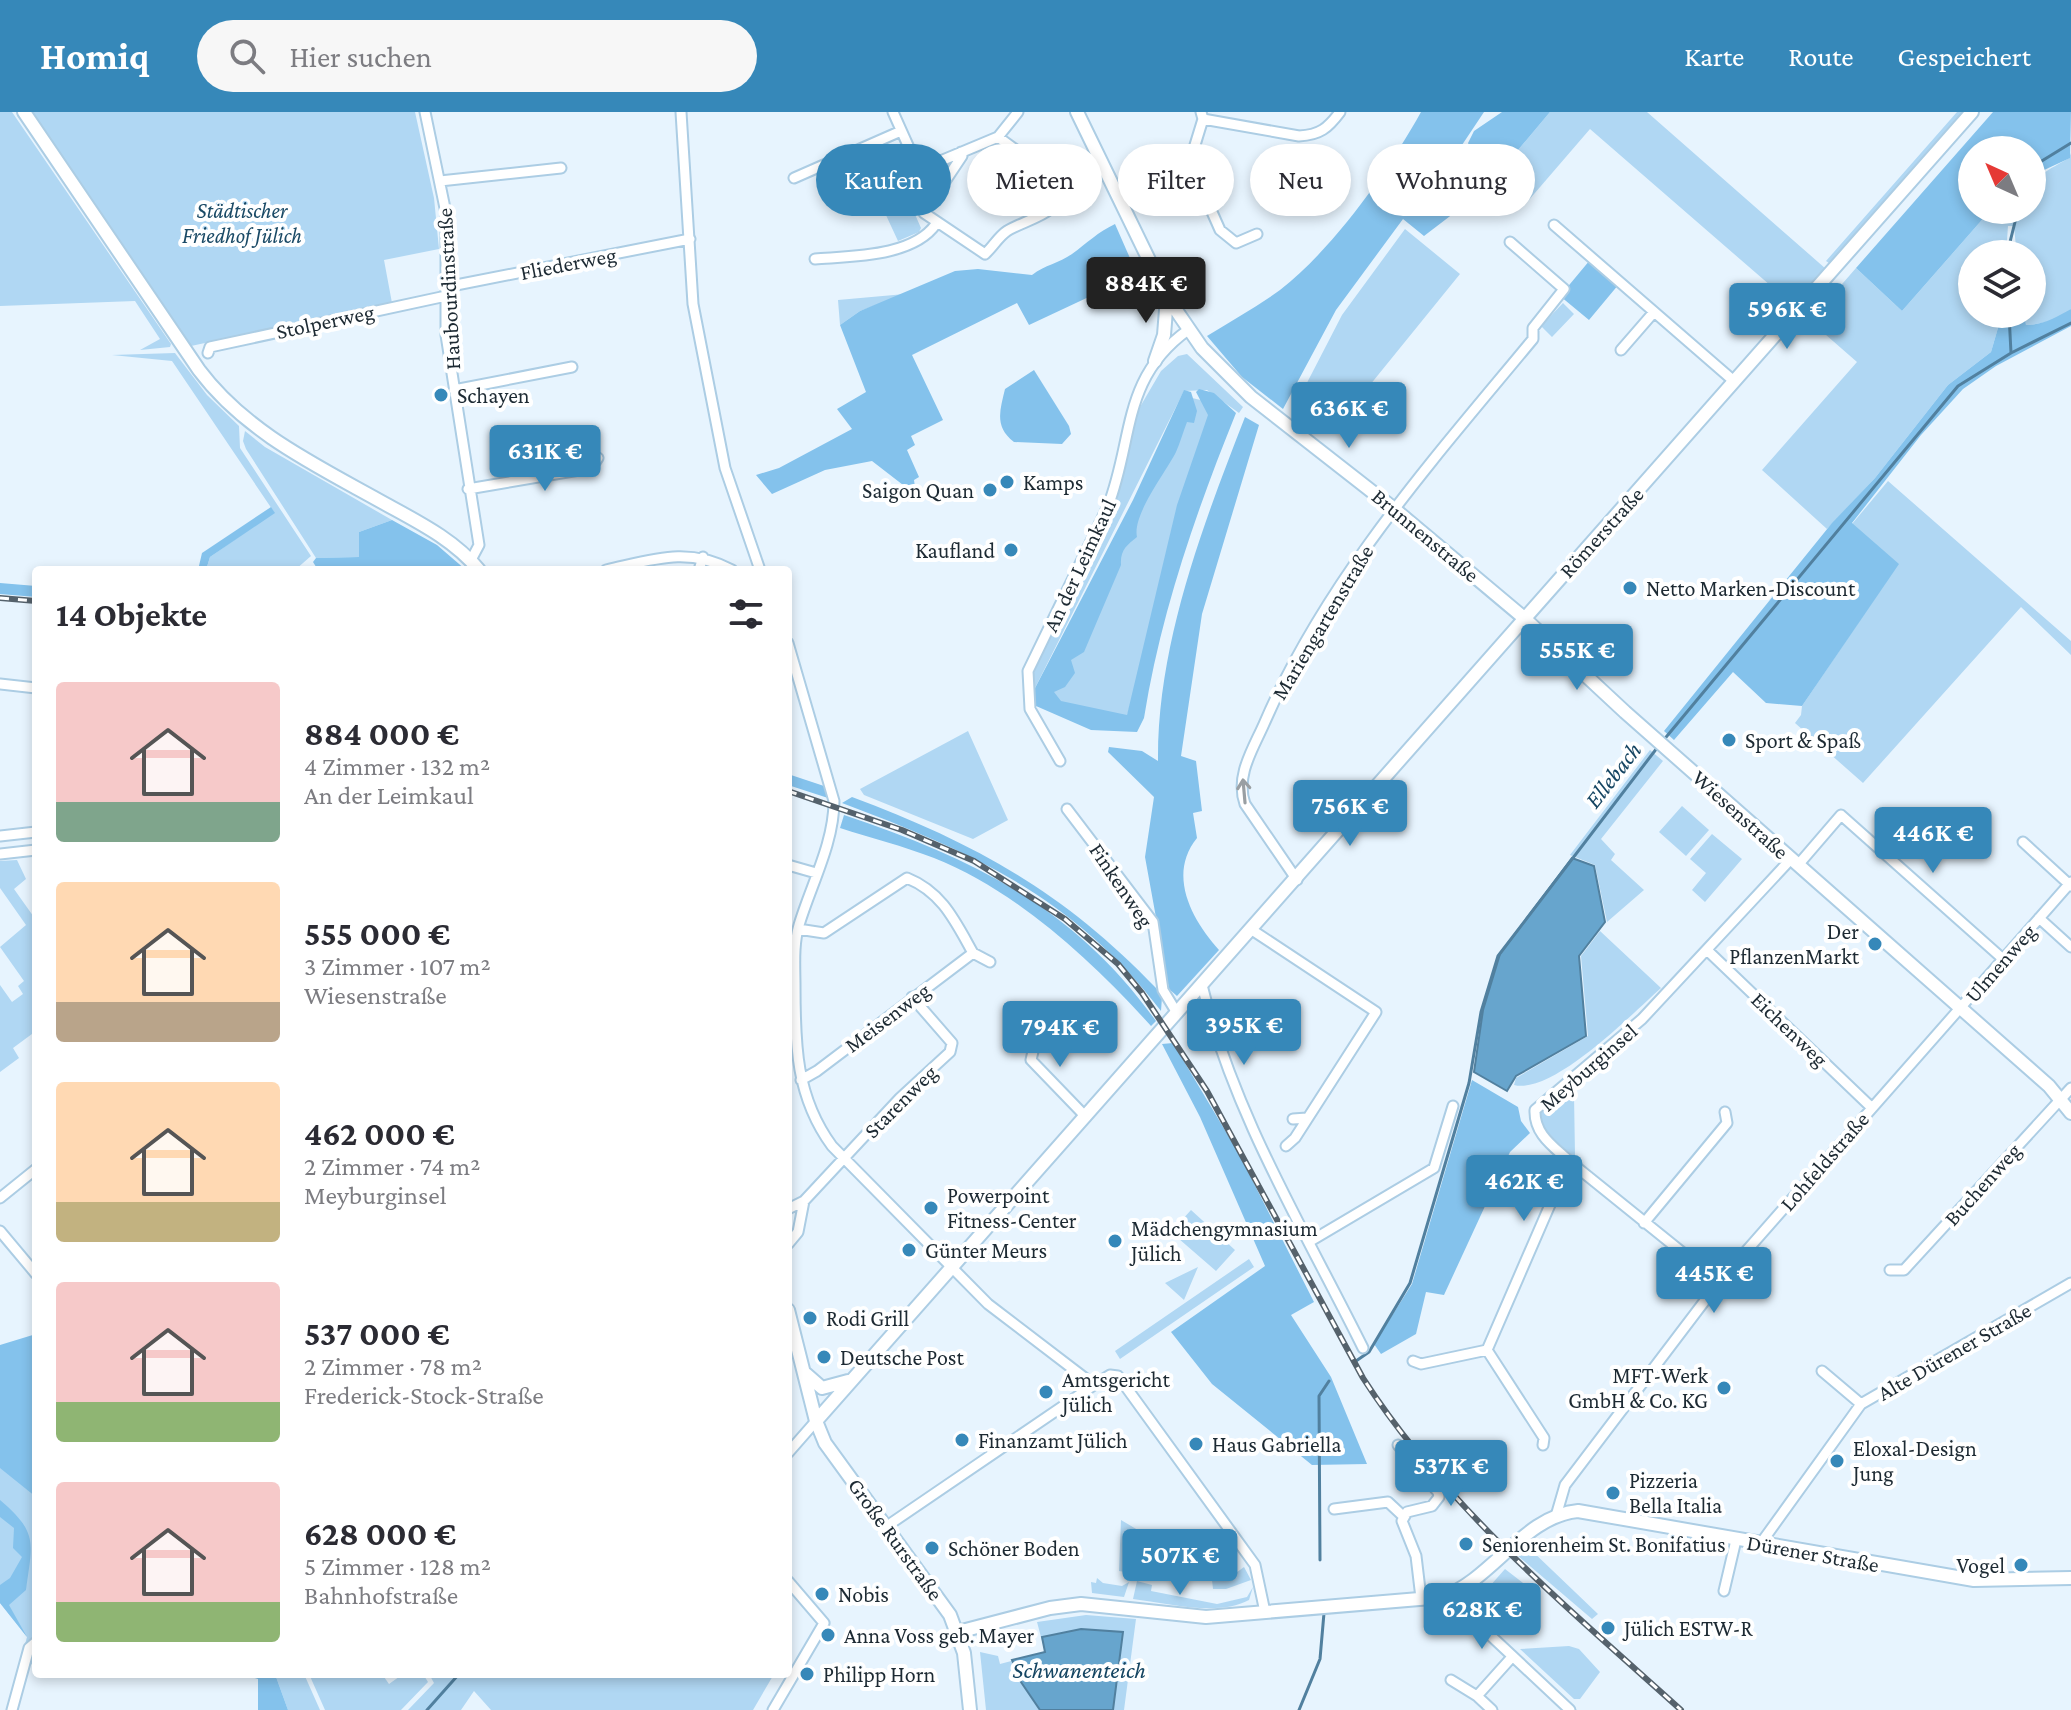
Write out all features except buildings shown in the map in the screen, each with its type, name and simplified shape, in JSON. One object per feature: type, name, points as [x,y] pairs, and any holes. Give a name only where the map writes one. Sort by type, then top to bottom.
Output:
[{"type":"main road","points":[[24,112],[213,388],[263,434],[448,541],[475,565]]},
{"type":"main road","name":"Brunnenstraße","points":[[1077,112],[1167,297],[1188,330],[1251,397],[1393,508],[1524,618]]},
{"type":"main road","name":"Römerstraße","points":[[816,1421],[1297,880],[1524,618],[1972,112]]},
{"type":"main road","points":[[1155,361],[1164,335],[1167,297]]},
{"type":"main road","name":"Wiesenstraße","points":[[1524,618],[1666,748],[1961,1007],[2061,1099],[2071,1113]]},
{"type":"main road","name":"Große Rurstraße","points":[[792,1326],[816,1421],[825,1443],[942,1602],[958,1632],[970,1710]]},
{"type":"main road","points":[[803,1369],[814,1384],[822,1388],[855,1378]]},
{"type":"main road","name":"Dürener Straße","points":[[1556,1516],[1578,1511],[1974,1580],[2071,1578]]},
{"type":"main road","points":[[958,1632],[1050,1608],[1081,1604],[1206,1617],[1421,1598],[1457,1592],[1556,1516]]},
{"type":"street","name":"Haubourdinstraße","points":[[425,112],[448,230],[446,335],[479,545],[475,565]]},
{"type":"street","points":[[681,112],[693,304],[725,468],[758,566]]},
{"type":"street","points":[[893,112],[907,144]]},
{"type":"street","points":[[951,156],[998,137],[1018,112]]},
{"type":"street","points":[[1257,234],[1236,243],[1220,230],[1192,167],[1191,158],[1202,116],[1299,136],[1315,135],[1328,128],[1340,112]]},
{"type":"street","points":[[794,178],[901,131]]},
{"type":"street","points":[[927,216],[985,254],[1009,230],[1052,208],[1064,190],[1063,184],[998,137]]},
{"type":"street","points":[[951,172],[962,156],[961,152]]},
{"type":"street","points":[[440,181],[561,168]]},
{"type":"street","points":[[815,259],[881,255],[929,234],[936,224]]},
{"type":"street","points":[[1554,225],[1735,382]]},
{"type":"street","name":"Fliederweg","points":[[446,292],[690,239]]},
{"type":"street","name":"Mariengartenstraße","points":[[1297,880],[1245,804],[1242,779],[1294,663],[1340,586],[1393,508],[1533,339],[1533,328],[1564,289],[1510,242]]},
{"type":"street","name":"Stolperweg","points":[[208,353],[210,347],[446,292]]},
{"type":"street","points":[[1621,350],[1654,312]]},
{"type":"street","name":"An der Leimkaul","points":[[1060,761],[1030,709],[1028,671],[1108,506],[1116,486],[1125,431],[1155,361],[1165,347],[1188,330]]},
{"type":"street","points":[[454,390],[572,367]]},
{"type":"street","points":[[468,489],[591,468],[598,458]]},
{"type":"street","points":[[700,566],[703,557]]},
{"type":"street","points":[[626,566],[666,558],[703,557],[723,566]]},
{"type":"street","points":[[792,654],[806,694],[834,801],[832,824],[798,929],[795,1050],[801,1080],[814,1117],[845,1159],[955,1267],[988,1304],[1094,1385]]},
{"type":"street","points":[[0,684],[32,688]]},
{"type":"street","name":"Finkenweg","points":[[1067,809],[1153,922],[1163,990],[1177,1013]]},
{"type":"street","name":"Meyburginsel","points":[[1569,1161],[1539,1132],[1534,1122],[1535,1110],[1601,1057],[1841,815],[2003,959]]},
{"type":"street","points":[[0,836],[32,832]]},
{"type":"street","name":"Ulmenweg","points":[[1961,1007],[2070,884],[2023,842]]},
{"type":"street","points":[[0,854],[32,850]]},
{"type":"street","points":[[792,866],[816,873]]},
{"type":"street","points":[[798,929],[824,933],[907,878],[928,886],[973,953],[990,962]]},
{"type":"street","name":"Ulmenweg","points":[[2039,918],[2071,947]]},
{"type":"street","points":[[1252,930],[1376,1012],[1286,1146]]},
{"type":"street","name":"Eichenweg","points":[[1708,951],[1871,1107]]},
{"type":"street","name":"Meisenweg","points":[[801,1080],[973,953]]},
{"type":"street","points":[[1202,985],[1214,1033],[1251,1128],[1309,1242],[1337,1288],[1363,1348]]},
{"type":"street","name":"Starenweg","points":[[804,1201],[900,1098],[950,1052],[952,1043],[912,997]]},
{"type":"street","name":"Lohfeldstraße","points":[[1556,1516],[1565,1485],[1719,1282],[1961,1007]]},
{"type":"street","points":[[1061,1020],[1034,1047],[1031,1060],[1086,1117]]},
{"type":"street","name":"Buchenweg","points":[[1890,1270],[1904,1270],[2071,1088]]},
{"type":"street","points":[[1309,1242],[1434,1168],[1453,1106]]},
{"type":"street","points":[[1644,1223],[1727,1123],[1725,1112]]},
{"type":"street","points":[[1293,1119],[1307,1118]]},
{"type":"street","points":[[1487,1350],[1569,1161],[1719,1282]]},
{"type":"street","points":[[0,1198],[32,1172]]},
{"type":"street","points":[[792,1207],[804,1201]]},
{"type":"street","points":[[792,1239],[798,1232],[804,1201]]},
{"type":"street","points":[[0,1231],[32,1269]]},
{"type":"street","name":"Alte Dürener Straße","points":[[1761,1543],[1861,1404],[2071,1283]]},
{"type":"street","points":[[1413,1361],[1421,1364],[1487,1350]]},
{"type":"street","points":[[1487,1350],[1544,1438],[1543,1445]]},
{"type":"street","points":[[1822,1371],[1861,1404]]},
{"type":"street","points":[[887,1526],[1094,1385],[1110,1375],[1118,1376],[1255,1565],[1265,1612]]},
{"type":"street","name":"Römerstraße","points":[[792,1448],[816,1421]]},
{"type":"street","points":[[1398,1445],[1434,1486],[1439,1497],[1432,1506],[1403,1516]]},
{"type":"street","points":[[1334,1509],[1388,1502],[1403,1516]]},
{"type":"street","points":[[1403,1516],[1402,1521],[1416,1556],[1421,1598]]},
{"type":"street","points":[[1724,1591],[1736,1540]]},
{"type":"street","points":[[792,1586],[824,1623],[792,1678]]},
{"type":"street","points":[[1457,1592],[1475,1621],[1570,1710]]},
{"type":"street","points":[[12,1710],[32,1645]]},
{"type":"street","points":[[1477,1696],[1512,1657]]},
{"type":"street","points":[[773,1710],[792,1678]]},
{"type":"street","points":[[1451,1680],[1477,1696],[1492,1710]]},
{"type":"green space","points":[[0,112],[12,112],[171,344],[170,347],[140,350],[160,339],[135,301],[0,306]]},
{"type":"green space","name":"Städtischer Friedhof Jülich","points":[[32,112],[415,112],[434,198],[439,249],[384,260],[392,303],[191,346]]},
{"type":"green space","points":[[1550,112],[1647,112],[1826,269],[1794,306],[1590,129],[1535,193],[1535,144],[1523,144]]},
{"type":"green space","points":[[1957,112],[1966,112],[1832,265],[1826,261]]},
{"type":"green space","points":[[2071,153],[2071,309],[2057,320],[2046,322],[2046,240],[2015,240],[2014,226],[2008,226],[2007,240],[1964,240],[1978,224],[2046,224],[2046,171],[2069,158]]},
{"type":"green space","points":[[886,216],[916,216],[921,228],[919,232],[898,241]]},
{"type":"green space","points":[[1405,229],[1460,274],[1331,433],[1295,406],[1342,315]]},
{"type":"green space","points":[[1958,247],[1958,328],[1998,328],[1991,352],[1948,385],[1875,478],[1827,529],[1762,470],[1857,362],[1810,321],[1856,268],[1902,311]]},
{"type":"green space","points":[[905,294],[860,311],[840,325],[838,300]]},
{"type":"green space","points":[[1563,303],[1574,314],[1552,337],[1541,326]]},
{"type":"green space","points":[[175,353],[207,395],[239,426],[240,448],[311,556],[300,566],[207,566],[210,557],[274,512],[172,361],[112,355]]},
{"type":"green space","points":[[1187,354],[1243,407],[1239,413],[1207,390],[1184,391],[1034,690],[1031,674],[1117,495],[1130,424],[1161,371],[1178,356]]},
{"type":"green space","points":[[1188,397],[1213,403],[1127,716],[1046,701]]},
{"type":"green space","points":[[245,431],[265,447],[392,520],[359,532],[360,557],[316,558],[246,449],[243,441]]},
{"type":"green space","points":[[1888,481],[2071,641],[2071,655],[2021,607],[1863,783],[1795,723],[1801,715],[1802,706],[1898,564],[1852,524]]},
{"type":"green space","points":[[968,731],[1008,820],[973,839],[864,795],[860,789]]},
{"type":"green space","points":[[1650,750],[1663,761],[1601,839],[1615,854],[1611,860],[1644,890],[1607,922],[1595,865],[1570,855]]},
{"type":"green space","points":[[1682,806],[1709,830],[1686,856],[1659,832]]},
{"type":"green space","points":[[1712,834],[1742,859],[1705,902],[1692,890],[1706,873],[1690,859]]},
{"type":"green space","points":[[17,860],[26,879],[14,889],[32,914],[32,1034],[13,1048],[19,1058],[0,1072],[0,985],[12,1002],[23,994],[18,986],[24,981],[0,947],[26,925],[0,888],[0,861]]},
{"type":"green space","points":[[1600,931],[1661,988],[1592,1050],[1570,1065],[1530,1085],[1514,1085],[1516,1078],[1588,1036],[1581,956]]},
{"type":"green space","points":[[1574,1095],[1573,1158],[1539,1125],[1537,1111],[1549,1099]]},
{"type":"green space","points":[[1191,1210],[1235,1250],[1216,1271],[1171,1232]]},
{"type":"green space","points":[[1249,1259],[1254,1267],[1120,1359],[1115,1351]]},
{"type":"green space","points":[[1198,1267],[1184,1300],[1165,1283]]},
{"type":"green space","points":[[0,1458],[32,1484],[32,1664],[22,1671],[19,1667],[27,1637],[0,1603]]},
{"type":"green space","points":[[1121,1520],[1192,1562],[1202,1563],[1219,1580],[1229,1578],[1244,1567],[1251,1580],[1226,1589],[1213,1589],[1212,1580],[1127,1566],[1125,1572],[1119,1571]]},
{"type":"green space","points":[[1529,1548],[1598,1614],[1592,1619],[1518,1556]]},
{"type":"green space","points":[[1505,1569],[1532,1590],[1527,1595],[1487,1596],[1489,1587]]},
{"type":"green space","points":[[1097,1578],[1103,1583],[1122,1586],[1129,1582],[1124,1597],[1092,1593],[1091,1582],[1096,1583]]},
{"type":"green space","points":[[1137,1581],[1152,1585],[1151,1591],[1217,1604],[1247,1597],[1253,1587],[1249,1600],[1223,1608],[1208,1608],[1133,1599]]},
{"type":"green space","name":"Schwanenteich","points":[[1086,1615],[1136,1619],[1124,1710],[986,1710],[980,1652],[998,1656],[1000,1664],[1045,1652],[1037,1622]]},
{"type":"green space","points":[[1569,1646],[1579,1649],[1600,1672],[1580,1699],[1574,1699],[1520,1649]]},
{"type":"green space","points":[[276,1678],[306,1678],[320,1710],[288,1710]]},
{"type":"green space","points":[[311,1678],[385,1678],[389,1684],[397,1678],[426,1678],[428,1682],[401,1710],[325,1710]]},
{"type":"green space","points":[[431,1678],[772,1678],[753,1710],[491,1710],[474,1691],[461,1710],[408,1710],[434,1683]]},
{"type":"shaded area","points":[[1421,112],[1484,112],[1463,144],[1402,144]]},
{"type":"shaded area","points":[[1502,112],[1550,112],[1523,144],[1468,144],[1474,131]]},
{"type":"shaded area","points":[[1993,112],[2071,112],[2070,158],[2046,169],[2046,136],[1972,136]]},
{"type":"shaded area","points":[[1958,152],[1958,224],[1978,224],[1964,240],[1958,240],[1958,247],[1902,311],[1856,268]]},
{"type":"shaded area","points":[[1367,195],[1367,216],[1450,216],[1424,236],[1403,219],[1336,310],[1283,409],[1242,377],[1207,336],[1280,290],[1300,273]]},
{"type":"shaded area","points":[[1115,224],[1144,290],[1129,301],[1123,289],[1096,301],[1093,295],[1029,325],[1017,303],[912,355],[943,420],[911,436],[915,445],[907,450],[919,477],[914,480],[916,495],[872,461],[825,470],[772,494],[756,475],[779,468],[852,429],[837,409],[866,392],[840,325],[860,311],[955,271],[978,269],[1032,275],[1067,257]]},
{"type":"shaded area","points":[[1590,260],[1619,284],[1589,320],[1560,296]]},
{"type":"shaded area","points":[[2071,309],[2071,326],[1996,366],[1963,389],[1921,435],[1852,523],[1899,564],[1802,706],[1766,703],[1733,672],[1674,740],[1664,731],[1832,523],[1875,478],[1948,385],[1991,352],[1998,328],[2046,328],[2046,321]]},
{"type":"shaded area","points":[[1034,370],[1069,426],[1071,434],[1062,444],[1014,442],[1003,430],[1000,411],[1005,389]]},
{"type":"shaded area","points":[[1199,389],[1214,393],[1236,413],[1181,563],[1160,640],[1144,718],[1137,732],[1091,730],[1036,706],[1034,690],[1133,500],[1184,390],[1191,392],[1197,411],[1194,423],[1187,422],[1176,452],[1145,506],[1137,537],[1123,552],[1121,565],[1084,652],[1071,660],[1075,673],[1065,687],[1054,692],[1061,701],[1127,715],[1177,505],[1208,415],[1196,392]]},
{"type":"shaded area","points":[[1245,417],[1259,425],[1202,614],[1181,756],[1196,761],[1202,811],[1193,813],[1197,838],[1188,852],[1184,882],[1192,911],[1219,950],[1177,996],[1169,989],[1145,857],[1154,797],[1108,752],[1109,747],[1142,751],[1158,761],[1165,673],[1174,629],[1199,542]]},
{"type":"shaded area","points":[[271,507],[275,513],[210,557],[207,566],[199,566],[202,553]]},
{"type":"shaded area","points":[[392,520],[437,545],[461,566],[316,566],[313,562],[316,558],[359,557],[359,532]]},
{"type":"shaded area","points":[[0,583],[32,586],[32,597],[0,594]]},
{"type":"shaded area","points":[[792,775],[824,786],[828,798],[792,786]]},
{"type":"shaded area","points":[[852,797],[897,814],[978,852],[1052,898],[1122,954],[1156,988],[1162,997],[1161,1011],[1128,971],[1093,937],[1056,908],[977,860],[842,803]]},
{"type":"shaded area","points":[[844,815],[978,869],[1056,917],[1124,981],[1156,1021],[1151,1026],[1078,953],[1023,908],[965,872],[934,858],[840,828]]},
{"type":"shaded area","points":[[1173,1043],[1238,1152],[1314,1302],[1291,1315],[1331,1377],[1367,1464],[1312,1465],[1212,1384],[1171,1332],[1265,1266],[1200,1117],[1162,1044]]},
{"type":"shaded area","points":[[1472,1080],[1518,1107],[1521,1121],[1530,1133],[1510,1152],[1444,1295],[1426,1292],[1416,1334],[1381,1354],[1374,1344],[1412,1284]]},
{"type":"shaded area","points":[[32,1335],[32,1494],[0,1468],[0,1345]]},
{"type":"shaded area","points":[[0,1500],[21,1521],[30,1540],[26,1590],[9,1605],[27,1637],[0,1603],[0,1585],[10,1578],[22,1557],[13,1548],[14,1528],[0,1517]]},
{"type":"shaded area","points":[[255,1678],[276,1678],[288,1710],[258,1710],[258,1679]]},
{"type":"water","points":[[1572,858],[1594,866],[1605,922],[1579,956],[1586,1036],[1516,1076],[1507,1091],[1474,1072],[1483,1010],[1500,954]]},
{"type":"water","name":"Schwanenteich","points":[[1081,1629],[1123,1632],[1113,1710],[1040,1710],[1021,1682],[1012,1660],[1045,1652],[1042,1637]]},
{"type":"waterway","points":[[2046,158],[2071,143]]},
{"type":"waterway","points":[[2010,240],[2014,224]]},
{"type":"waterway","name":"Ellebach","points":[[1662,742],[1958,386],[2011,353],[2071,323]]},
{"type":"waterway","points":[[2010,328],[2011,353]]},
{"type":"waterway","name":"Ellebach","points":[[1356,1361],[1369,1352],[1410,1283],[1469,1083],[1481,1012],[1498,956],[1657,748]]},
{"type":"waterway","name":"Ellebach","points":[[1320,1560],[1319,1396],[1329,1381]]},
{"type":"waterway","name":"Ellebach","points":[[1299,1710],[1320,1659],[1324,1613]]},
{"type":"waterway","points":[[427,1710],[455,1678]]},
{"type":"railway","points":[[0,598],[32,601]]},
{"type":"railway","points":[[792,792],[902,830],[974,861],[1065,919],[1118,964],[1142,993],[1207,1091],[1363,1378],[1396,1425],[1470,1513],[1553,1594],[1681,1710]]},
{"type":"place","name":"Schayen","points":[[441,395]]},
{"type":"place","name":"Kamps","points":[[1007,482]]},
{"type":"place","name":"Saigon Quan","points":[[990,490]]},
{"type":"place","name":"Kaufland","points":[[1011,550]]},
{"type":"place","name":"Netto Marken-Discount","points":[[1630,588]]},
{"type":"place","name":"Sport & Spaß","points":[[1729,740]]},
{"type":"place","name":"Der PflanzenMarkt","points":[[1875,944]]},
{"type":"place","name":"Powerpoint Fitness-Center","points":[[931,1208]]},
{"type":"place","name":"Mädchengymnasium Jülich","points":[[1115,1241]]},
{"type":"place","name":"Günter Meurs","points":[[909,1250]]},
{"type":"place","name":"Rodi Grill","points":[[810,1318]]},
{"type":"place","name":"Deutsche Post","points":[[824,1357]]},
{"type":"place","name":"MFT-Werk GmbH & Co. KG","points":[[1724,1388]]},
{"type":"place","name":"Amtsgericht Jülich","points":[[1046,1392]]},
{"type":"place","name":"Finanzamt Jülich","points":[[962,1440]]},
{"type":"place","name":"Haus Gabriella","points":[[1196,1444]]},
{"type":"place","name":"Eloxal-Design Jung","points":[[1837,1461]]},
{"type":"place","name":"Pizzeria Bella Italia","points":[[1613,1493]]},
{"type":"place","name":"Seniorenheim St. Bonifatius","points":[[1466,1544]]},
{"type":"place","name":"Schöner Boden","points":[[932,1548]]},
{"type":"place","name":"Vogel","points":[[2021,1565]]},
{"type":"place","name":"Nobis","points":[[822,1594]]},
{"type":"place","name":"Jülich ESTW-R","points":[[1608,1628]]},
{"type":"place","name":"Anna Voss geb. Mayer","points":[[828,1635]]},
{"type":"place","name":"Philipp Horn","points":[[807,1674]]}]
